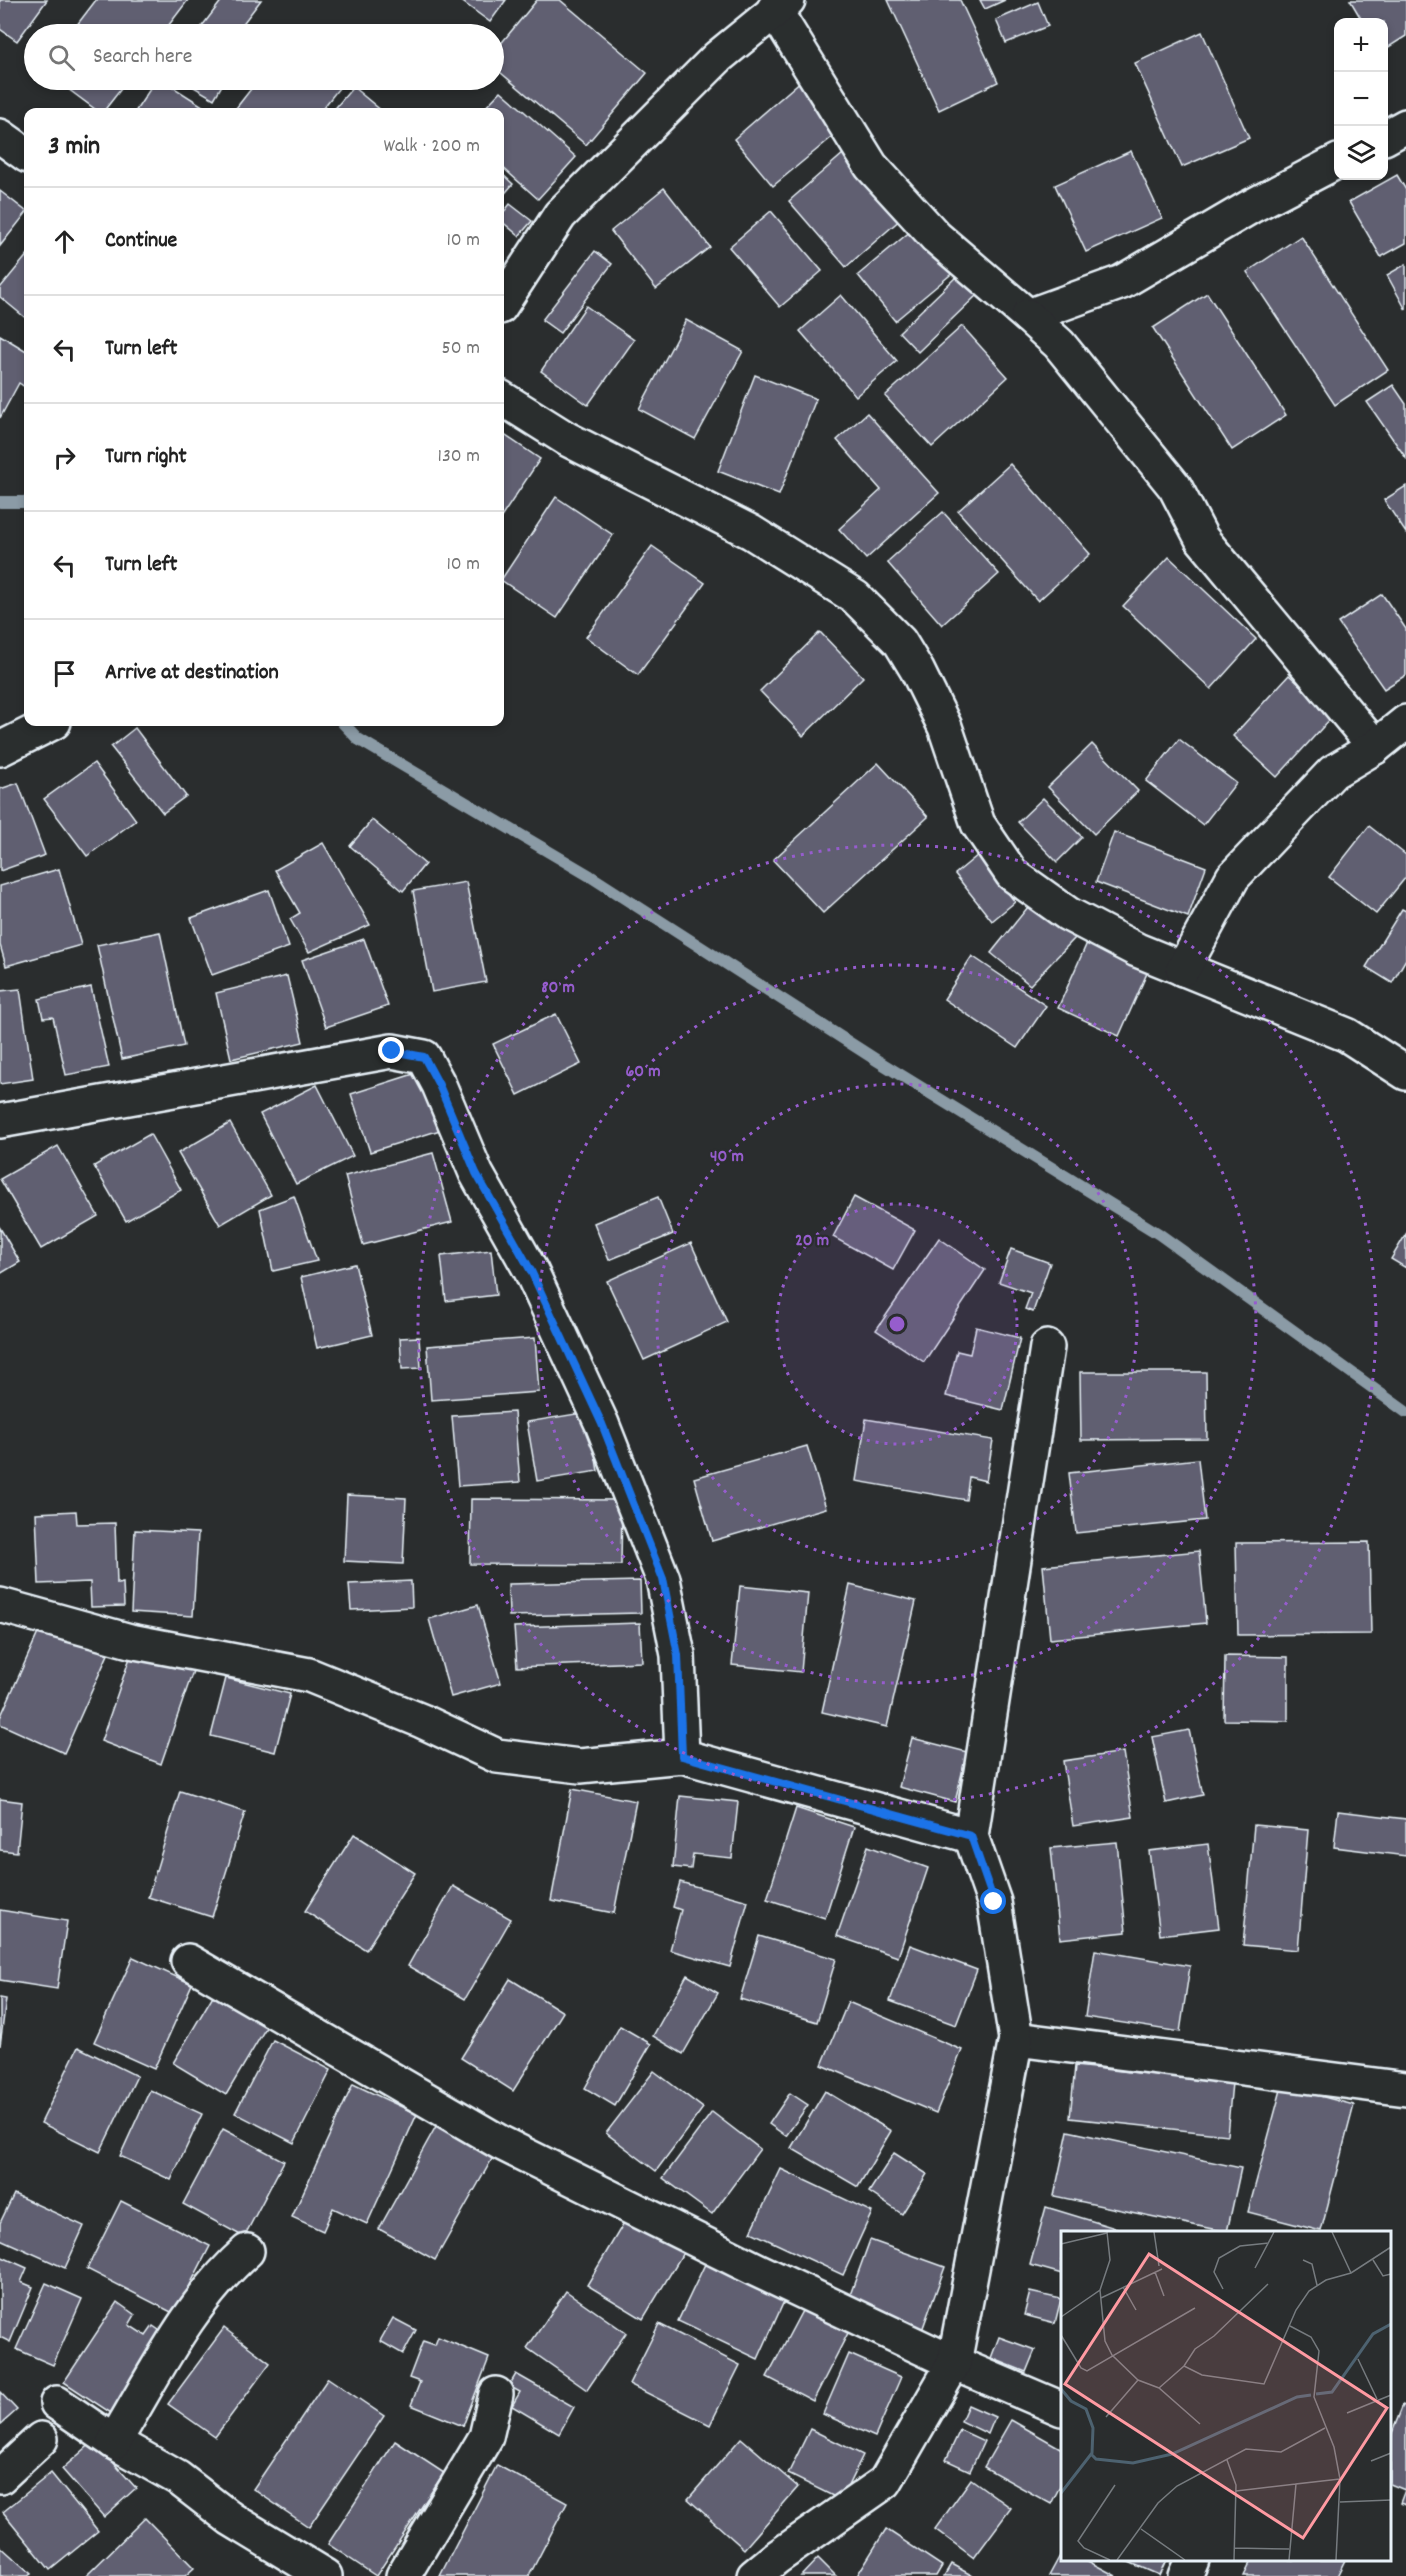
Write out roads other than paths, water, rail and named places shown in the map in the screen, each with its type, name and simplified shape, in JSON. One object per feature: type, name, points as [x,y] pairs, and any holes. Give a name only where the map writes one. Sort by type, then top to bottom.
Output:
[{"type":"street","points":[[504,301],[560,214],[718,57],[781,5],[871,166],[936,237],[1059,344],[1175,487],[1202,538],[1375,747]]},
{"type":"street","points":[[1388,135],[1406,126]]},
{"type":"street","points":[[0,136],[24,153]]},
{"type":"street","points":[[1028,316],[1122,282],[1250,207],[1334,163]]},
{"type":"street","points":[[504,399],[567,438],[751,532],[855,597],[900,642],[917,670],[945,727],[978,824],[1012,874],[1068,914],[1137,950],[1347,1035],[1406,1073]]},
{"type":"street","points":[[1183,969],[1233,877],[1333,772],[1375,747],[1406,722]]},
{"type":"street","points":[[0,749],[46,726]]},
{"type":"street","points":[[0,1121],[392,1051],[424,1057],[439,1085],[476,1173],[531,1271],[602,1424],[663,1579],[678,1655],[682,1756]]},
{"type":"street","points":[[754,2576],[885,2482],[954,2363],[1016,2039],[994,1902],[971,1836],[1047,1347]]},
{"type":"street","points":[[0,1605],[130,1641],[309,1675],[422,1721],[497,1756],[579,1766],[682,1756],[971,1836]]},
{"type":"street","points":[[188,1961],[501,2143],[757,2270],[954,2363],[1061,2409]]},
{"type":"street","points":[[1016,2039],[1406,2089]]},
{"type":"street","points":[[114,2442],[204,2295],[224,2271],[247,2251]]},
{"type":"street","points":[[403,2576],[486,2437],[496,2394]]},
{"type":"street","points":[[57,2403],[114,2442],[178,2478],[231,2519],[325,2576]]},
{"type":"street","points":[[0,2478],[40,2439]]},
{"type":"street","points":[[1185,2576],[1191,2561]]},
{"type":"waterway","points":[[0,502],[24,502]]},
{"type":"waterway","points":[[346,726],[358,739],[590,876],[878,1061],[1159,1234],[1406,1412]]}]
